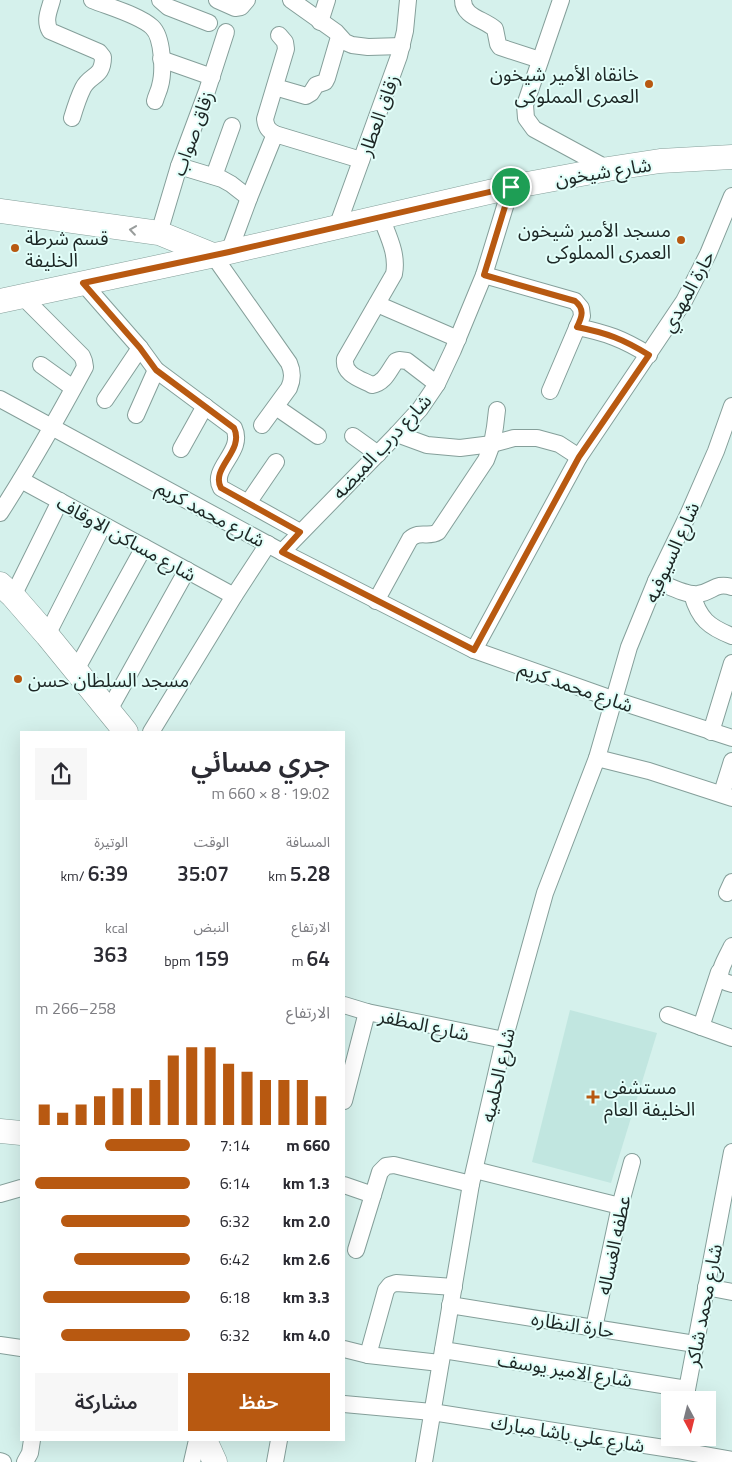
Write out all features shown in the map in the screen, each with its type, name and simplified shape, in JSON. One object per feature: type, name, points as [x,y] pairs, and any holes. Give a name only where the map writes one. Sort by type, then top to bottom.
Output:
[{"type":"main road","name":"شارع شيخون","points":[[11,298],[221,253],[511,187],[660,161],[732,157]]},
{"type":"main road","points":[[0,210],[159,233],[221,253]]},
{"type":"main road","points":[[6,590],[47,634],[125,731]]},
{"type":"main road","points":[[0,1131],[20,1133]]},
{"type":"main road","points":[[205,1441],[215,1462]]},
{"type":"main road","points":[[222,1441],[232,1462]]},
{"type":"street","points":[[52,0],[46,25],[50,31],[99,52],[103,57],[103,63],[99,72],[82,88],[72,118]]},
{"type":"street","points":[[92,0],[142,20],[153,28],[157,36],[162,70],[160,86],[154,101]]},
{"type":"street","points":[[160,0],[168,7],[209,23]]},
{"type":"street","points":[[217,0],[235,8],[241,7],[247,0]]},
{"type":"street","points":[[291,0],[336,32],[344,42],[368,47],[402,46]]},
{"type":"street","points":[[320,22],[327,0]]},
{"type":"street","name":"زقاق العطار","points":[[337,227],[402,46],[408,0]]},
{"type":"street","points":[[463,0],[463,6],[467,12],[494,29],[500,47],[540,60]]},
{"type":"street","points":[[561,0],[525,105],[526,118],[534,129],[608,169]]},
{"type":"street","name":"زقاق صواب","points":[[159,233],[179,166],[212,77],[226,32]]},
{"type":"street","points":[[279,35],[285,42],[286,50],[265,119],[268,130],[275,134],[362,160]]},
{"type":"street","points":[[275,87],[306,96],[311,93],[316,85],[325,82],[327,78],[339,37]]},
{"type":"street","points":[[161,59],[212,77]]},
{"type":"street","points":[[214,176],[232,126]]},
{"type":"street","points":[[262,425],[292,382],[292,369],[221,253],[249,198],[275,134]]},
{"type":"street","points":[[179,166],[222,178],[249,198]]},
{"type":"street","name":"شارع درب الميضه","points":[[152,731],[234,596],[275,548],[300,532],[378,454],[420,409],[437,384],[484,275],[511,187]]},
{"type":"street","name":"حارة المهدي","points":[[474,650],[579,457],[684,301],[708,254],[732,196]]},
{"type":"street","points":[[381,217],[395,255],[394,274],[345,359],[345,367],[347,371],[372,385],[383,380],[396,361],[403,360],[437,384]]},
{"type":"street","points":[[484,275],[575,301],[581,308],[582,316],[550,390]]},
{"type":"street","points":[[83,283],[140,348],[156,370],[234,428],[237,433],[236,443],[219,476],[218,482],[221,488],[300,532]]},
{"type":"street","points":[[0,513],[52,428],[85,367],[82,356],[11,298]]},
{"type":"street","points":[[377,304],[458,339]]},
{"type":"street","points":[[577,327],[603,332],[627,341],[649,355]]},
{"type":"street","points":[[105,400],[140,348]]},
{"type":"street","points":[[41,365],[74,388]]},
{"type":"street","points":[[136,415],[156,370]]},
{"type":"street","name":"شارع محمد كريم","points":[[0,400],[275,548],[474,650],[614,700],[732,738]]},
{"type":"street","points":[[181,449],[205,406]]},
{"type":"street","name":"شارع السيوفيه","points":[[614,700],[629,646],[716,451],[732,406]]},
{"type":"street","points":[[276,407],[318,436]]},
{"type":"street","points":[[376,601],[410,539],[418,534],[436,534],[441,530],[486,460],[492,444],[497,410]]},
{"type":"street","points":[[397,434],[428,445],[460,448],[492,444],[514,438],[537,438],[559,444],[579,457]]},
{"type":"street","points":[[353,436],[378,454]]},
{"type":"street","points":[[248,503],[276,462]]},
{"type":"street","name":"شارع مساكن الاوقاف","points":[[21,480],[234,596]]},
{"type":"street","points":[[6,590],[60,501]]},
{"type":"street","points":[[47,634],[103,525]]},
{"type":"street","points":[[76,670],[144,547]]},
{"type":"street","points":[[109,710],[187,570]]},
{"type":"street","points":[[656,582],[692,594],[699,594],[722,585],[732,587]]},
{"type":"street","points":[[692,594],[696,608],[704,620],[715,629],[732,636]]},
{"type":"street","points":[[711,732],[732,663]]},
{"type":"street","name":"شارع الحلميه","points":[[424,1462],[473,1177],[504,1040],[545,893],[597,758],[614,700]]},
{"type":"street","points":[[597,758],[649,771],[727,796],[732,761]]},
{"type":"street","points":[[701,1027],[720,972],[732,946]]},
{"type":"street","points":[[720,972],[721,978],[732,984]]},
{"type":"street","name":"شارع المظفر","points":[[345,1005],[367,1012],[504,1040]]},
{"type":"street","points":[[345,1097],[367,1012]]},
{"type":"street","points":[[668,1016],[732,1038]]},
{"type":"street","name":"شارع محمد شاكر","points":[[687,1391],[732,1152]]},
{"type":"street","name":"عطفه الغساله","points":[[594,1328],[620,1206],[632,1162]]},
{"type":"street","points":[[356,1250],[380,1172],[383,1168],[390,1165],[473,1177],[620,1206]]},
{"type":"street","points":[[345,1186],[373,1195]]},
{"type":"street","points":[[0,1194],[20,1188]]},
{"type":"street","points":[[368,1355],[386,1290],[390,1285],[396,1283],[454,1287]]},
{"type":"street","points":[[706,1287],[732,1292]]},
{"type":"street","name":"حارة النظاره","points":[[450,1305],[695,1344]]},
{"type":"street","points":[[0,1345],[20,1348]]},
{"type":"street","name":"شارع الامير يوسف","points":[[345,1349],[368,1355],[442,1356],[667,1391]]},
{"type":"street","name":"شارع علي باشا مبارك","points":[[345,1404],[432,1412],[732,1460]]},
{"type":"street","points":[[26,1461],[30,1453],[32,1441]]},
{"type":"street","points":[[192,1462],[197,1441]]},
{"type":"street","points":[[275,1462],[279,1441]]},
{"type":"shaded area","name":"مستشفى الخليفة العام","points":[[570,1010],[657,1033],[611,1183],[532,1162]]},
{"type":"place","name":"خانقاه الأمير شيخون العمرى المملوكى","points":[[649,84]]},
{"type":"place","name":"مسجد الأمير شيخون العمرى المملوكى","points":[[681,240]]},
{"type":"place","name":"قسم شرطة الخليفة","points":[[15,248]]},
{"type":"place","name":"مسجد السلطان حسن","points":[[18,679]]},
{"type":"place","name":"مستشفى الخليفة العام","points":[[593,1097]]},
{"type":"route","points":[[511,187],[484,275],[575,301],[582,312],[577,327],[603,332],[627,341],[649,355],[579,457],[474,650],[282,552],[300,532],[221,488],[219,485],[219,476],[236,443],[237,433],[234,428],[156,370],[140,348],[83,283],[229,252],[511,187]]}]
